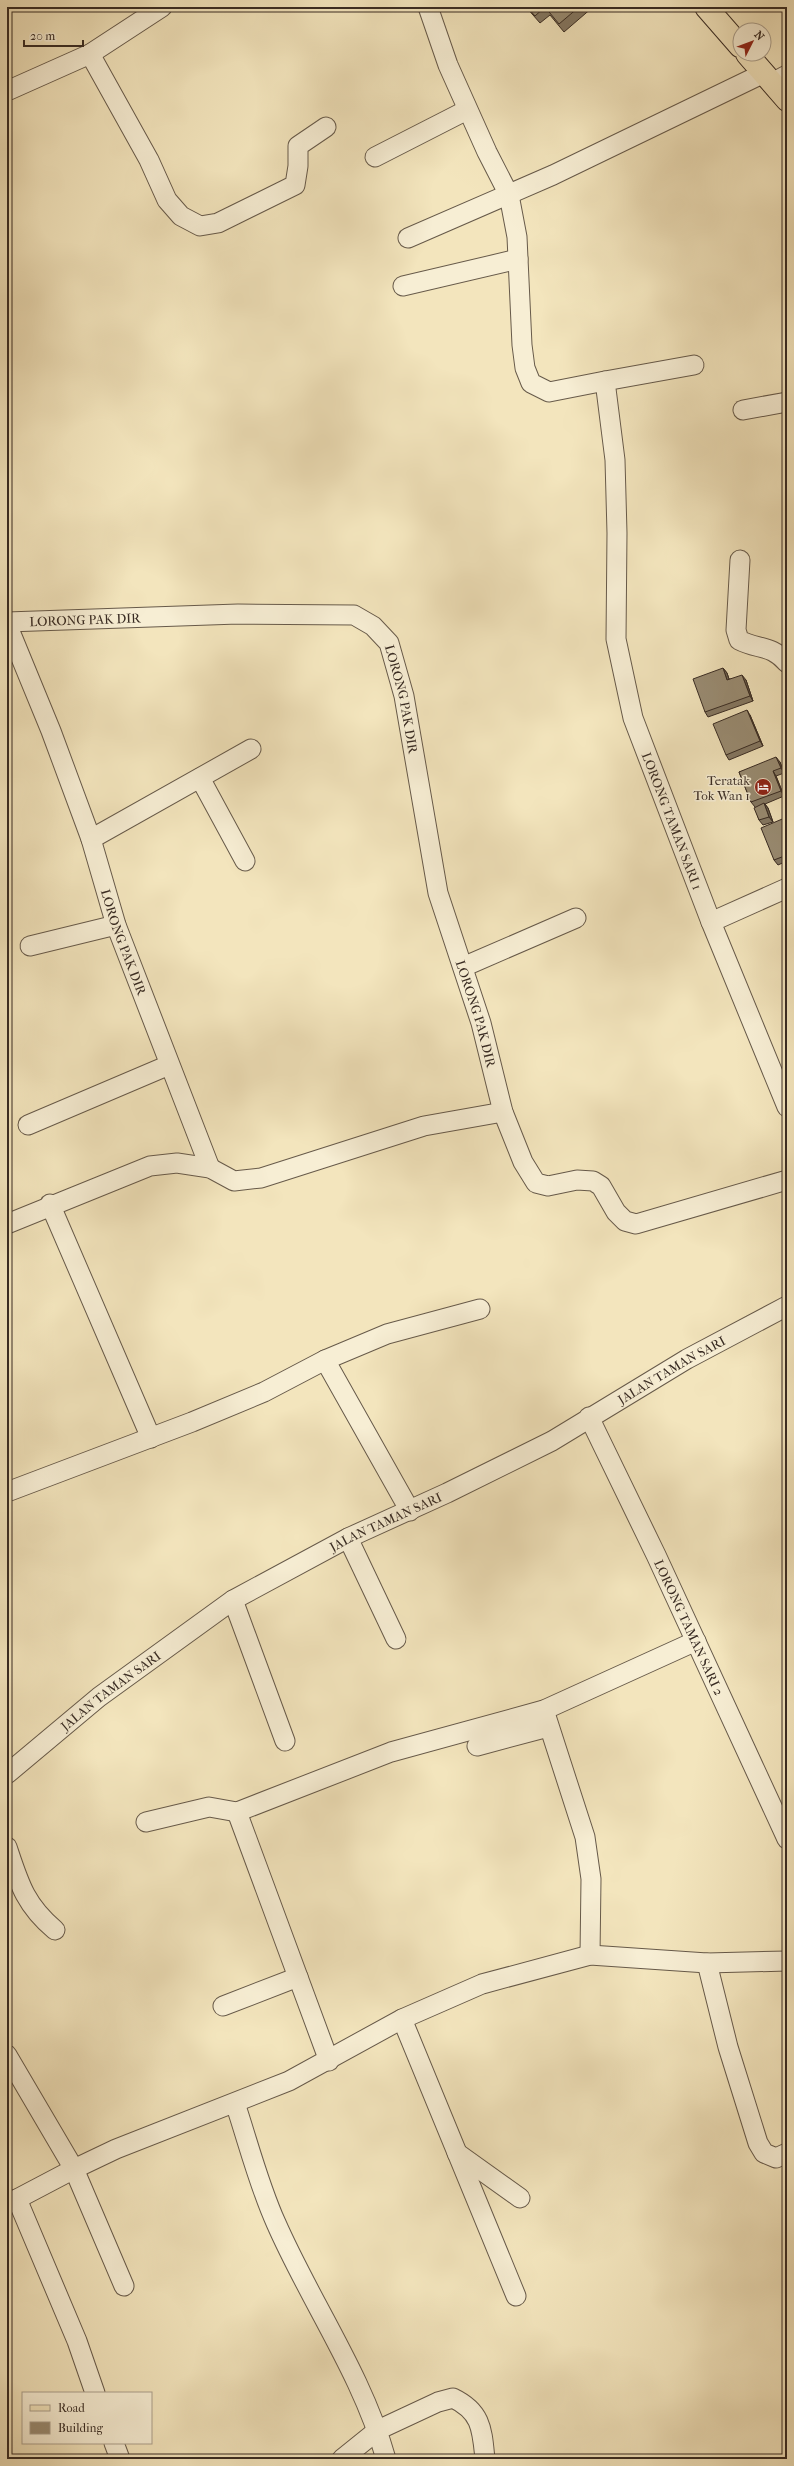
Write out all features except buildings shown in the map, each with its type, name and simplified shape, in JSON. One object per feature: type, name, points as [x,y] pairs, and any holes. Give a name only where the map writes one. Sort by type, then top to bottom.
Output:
[{"type":"main road","points":[[706,7],[732,37]]},
{"type":"main road","points":[[756,62],[774,77],[787,100]]},
{"type":"street","points":[[8,88],[90,54],[162,7]]},
{"type":"street","points":[[428,7],[448,65],[467,110],[509,195],[517,238],[522,345],[525,368],[531,383],[549,392],[694,366]]},
{"type":"street","points":[[90,54],[149,160],[167,200],[181,216],[200,226],[218,223],[295,185],[298,146],[326,127]]},
{"type":"street","points":[[408,238],[509,195],[663,123],[774,77]]},
{"type":"street","points":[[375,156],[467,110]]},
{"type":"street","points":[[403,286],[518,259]]},
{"type":"street","name":"LORONG TAMAN SARI 1","points":[[604,381],[615,460],[617,533],[616,639],[633,718],[711,922],[786,1099]]},
{"type":"street","points":[[743,410],[787,402]]},
{"type":"street","points":[[740,560],[736,630],[739,640],[747,644],[768,647],[780,654],[787,662]]},
{"type":"street","name":"LORONG PAK DIR","points":[[210,1168],[169,1065],[116,924],[91,839],[51,731],[7,623],[238,614],[285,614],[354,615],[373,626],[389,643],[404,696],[438,893],[481,1023],[503,1112],[523,1162],[536,1183],[548,1186],[577,1180],[593,1181],[602,1186],[616,1212],[625,1221],[636,1224],[652,1221],[787,1180]]},
{"type":"street","points":[[91,839],[251,749]]},
{"type":"street","points":[[200,778],[244,861]]},
{"type":"street","points":[[711,922],[787,888]]},
{"type":"street","points":[[462,967],[576,918]]},
{"type":"street","points":[[30,946],[116,924]]},
{"type":"street","points":[[28,1125],[169,1065]]},
{"type":"street","points":[[7,1224],[50,1204],[150,1166],[176,1163],[210,1168],[234,1181],[261,1178],[424,1126],[503,1112]]},
{"type":"street","points":[[50,1204],[151,1438]]},
{"type":"street","name":"JALAN TAMAN SARI","points":[[7,1774],[99,1697],[233,1600],[348,1538],[410,1511],[552,1441],[589,1417],[687,1359],[787,1306]]},
{"type":"street","points":[[7,1492],[151,1438],[264,1392],[325,1360],[387,1334],[480,1309]]},
{"type":"street","points":[[325,1360],[410,1511]]},
{"type":"street","name":"LORONG TAMAN SARI 2","points":[[589,1417],[696,1641],[787,1839]]},
{"type":"street","points":[[348,1538],[396,1639]]},
{"type":"street","points":[[233,1600],[285,1741]]},
{"type":"street","points":[[477,1746],[546,1718],[696,1641]]},
{"type":"street","points":[[146,1822],[209,1807],[237,1812],[391,1752],[546,1718]]},
{"type":"street","points":[[546,1718],[585,1837],[591,1879],[590,1955]]},
{"type":"street","points":[[237,1812],[329,2061]]},
{"type":"street","points":[[7,1847],[27,1901],[40,1917],[55,1930]]},
{"type":"street","points":[[95,2392],[77,2340],[12,2201],[116,2149],[289,2081],[329,2061],[402,2019],[482,1984],[590,1955],[707,1963],[787,1961]]},
{"type":"street","points":[[707,1963],[728,2047],[758,2143],[764,2153],[776,2158],[787,2153]]},
{"type":"street","points":[[223,2006],[298,1977]]},
{"type":"street","points":[[402,2019],[516,2296]]},
{"type":"street","points":[[7,2055],[74,2169],[124,2286]]},
{"type":"street","points":[[235,2103],[275,2223],[357,2381],[378,2430],[386,2459]]},
{"type":"street","points":[[457,2153],[520,2198]]},
{"type":"street","points":[[342,2459],[378,2430],[438,2402],[453,2398],[466,2404],[476,2416],[482,2430],[485,2459]]},
{"type":"street","points":[[114,2444],[120,2459]]},
{"type":"place","name":"Teratak Tok Wan 1","points":[[763,787]]}]
